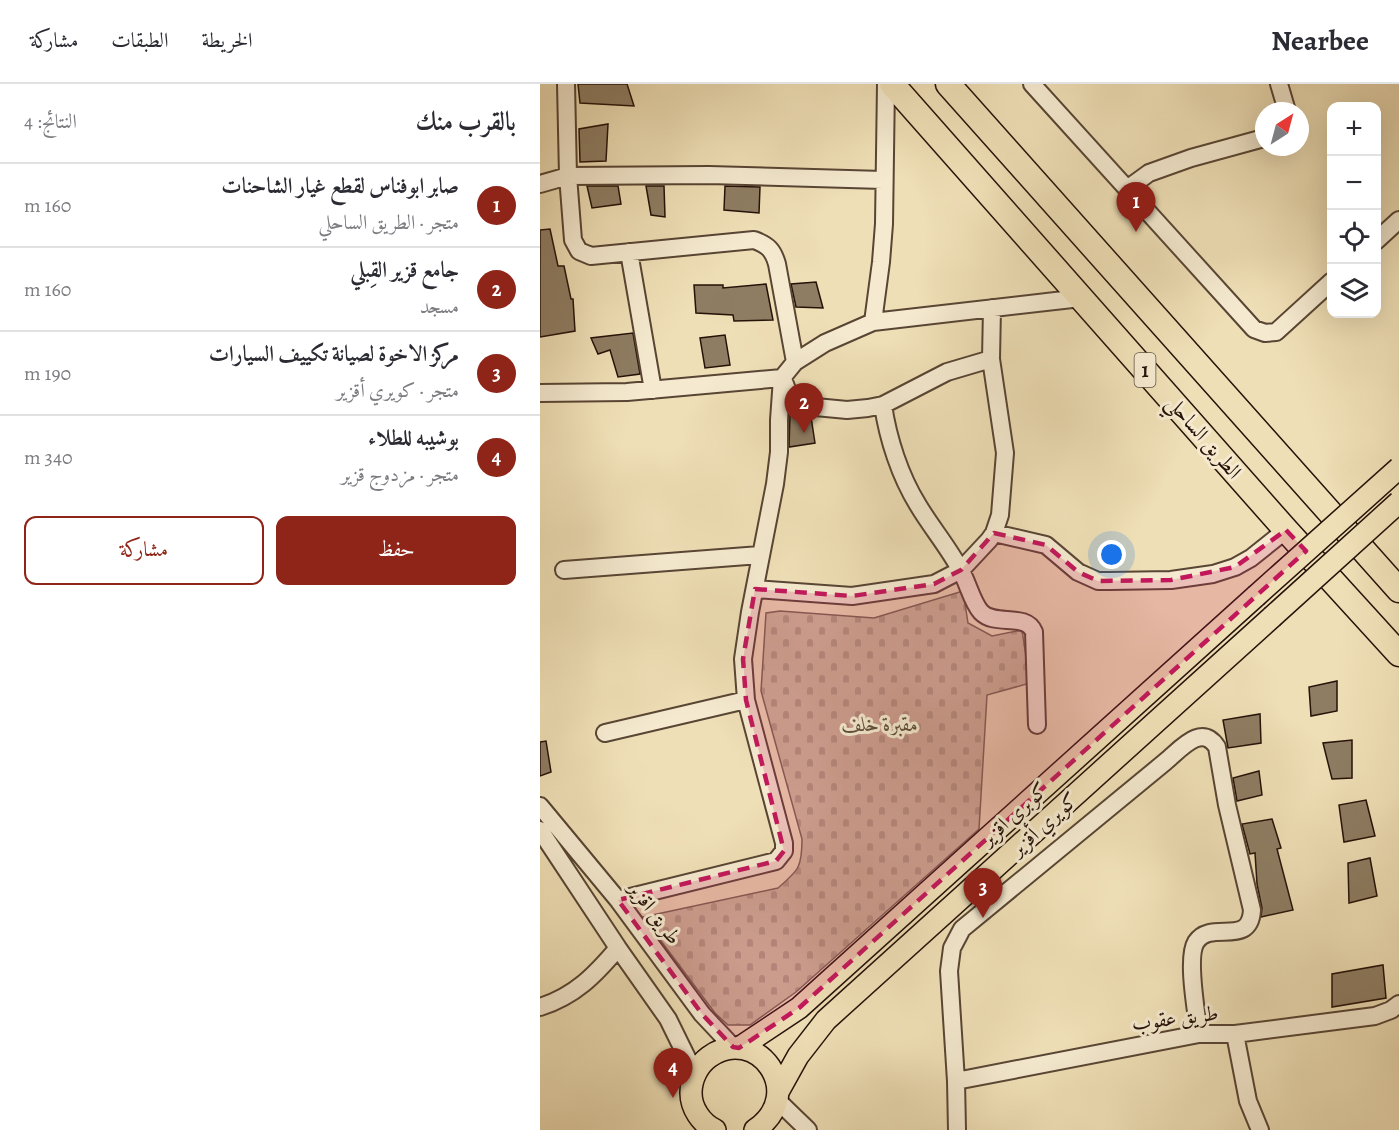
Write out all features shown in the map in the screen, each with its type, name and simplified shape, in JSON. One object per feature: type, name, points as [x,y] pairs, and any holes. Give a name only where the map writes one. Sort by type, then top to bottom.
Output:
[{"type":"highway","name":"الطريق الساحلي","points":[[892,84],[1286,530],[1399,654]]},
{"type":"highway","name":"الطريق الساحلي","points":[[948,84],[1398,588]]},
{"type":"main road","name":"كوبري اقزير","points":[[695,1074],[706,1059],[714,1053],[736,1047],[800,1008],[1399,468]]},
{"type":"main road","name":"كويري أقزير","points":[[756,1130],[768,1120],[798,1056],[826,1020],[1399,502]]},
{"type":"main road","points":[[736,1047],[753,1053],[769,1065],[777,1082],[778,1096]]},
{"type":"main road","points":[[694,1130],[691,1094],[695,1074]]},
{"type":"main road","points":[[693,1103],[703,1121],[715,1130]]},
{"type":"street","points":[[566,84],[568,176],[573,240],[579,251],[591,256],[754,240],[767,245],[777,264],[795,362]]},
{"type":"street","points":[[873,322],[882,262],[886,84]]},
{"type":"street","points":[[1279,84],[1284,102]]},
{"type":"street","points":[[1041,87],[1127,189],[1254,329],[1265,333],[1276,332],[1327,286]]},
{"type":"street","points":[[1127,189],[1149,172],[1255,140]]},
{"type":"street","points":[[540,184],[568,176],[709,175],[884,180]]},
{"type":"street","points":[[1381,237],[1399,220]]},
{"type":"street","points":[[629,252],[653,390]]},
{"type":"street","points":[[618,900],[776,861],[784,851],[784,843],[746,700],[743,658],[760,555],[775,484],[779,452],[782,378],[795,362],[825,343],[873,322],[1082,298]]},
{"type":"street","points":[[755,589],[852,596],[934,584],[961,570],[994,533],[1000,515],[1005,453],[991,359],[992,308]]},
{"type":"street","points":[[782,378],[790,397],[805,406],[847,410],[883,405],[946,372],[991,359]]},
{"type":"street","points":[[540,393],[653,390],[782,378]]},
{"type":"street","points":[[883,405],[904,479],[917,504],[961,570],[983,614],[1011,622],[1026,622],[1032,626],[1037,725]]},
{"type":"street","points":[[994,533],[1046,545],[1078,572],[1098,581],[1109,581],[1171,580],[1213,574],[1235,567],[1251,558],[1286,530]]},
{"type":"street","points":[[564,570],[760,555]]},
{"type":"street","points":[[605,733],[746,700]]},
{"type":"street","points":[[957,1130],[949,971],[952,948],[962,929],[1189,743],[1197,737],[1206,736],[1212,739],[1217,747],[1227,805],[1252,910],[1252,921],[1246,928],[1233,932],[1213,932],[1201,936],[1195,944],[1191,963],[1199,1034]]},
{"type":"street","name":"طريق اقزير","points":[[540,806],[618,900],[702,1014],[736,1047]]},
{"type":"street","points":[[540,830],[618,948],[668,1018],[695,1074]]},
{"type":"street","points":[[540,1007],[560,1001],[595,975],[618,948]]},
{"type":"street","name":"طريق عقوب","points":[[956,1081],[1199,1034],[1235,1034],[1376,1016],[1399,1004]]},
{"type":"street","points":[[1235,1034],[1248,1101],[1260,1130]]},
{"type":"street","points":[[778,1096],[808,1130]]},
{"type":"highlighted area","points":[[1286,530],[1306,551],[799,1008],[739,1048],[733,1047],[702,1014],[618,900],[776,861],[784,851],[746,700],[743,659],[755,589],[852,596],[934,584],[961,570],[994,533],[1046,545],[1078,572],[1098,581],[1171,580],[1235,567]]},
{"type":"green space","name":"مقبرة خلف","points":[[963,591],[968,623],[992,636],[1022,630],[1030,683],[987,695],[979,829],[796,992],[750,1025],[728,1025],[715,1013],[643,917],[778,888],[791,877],[798,867],[802,839],[761,691],[766,613],[780,611],[874,618]]},
{"type":"building","points":[[578,84],[627,84],[634,106],[580,103]]},
{"type":"building","points":[[608,124],[606,161],[580,162],[579,129]]},
{"type":"building","points":[[587,186],[618,186],[621,204],[592,208]]},
{"type":"building","points":[[646,186],[664,186],[665,217],[651,215]]},
{"type":"building","points":[[725,186],[760,187],[759,213],[724,210]]},
{"type":"building","points":[[550,229],[558,266],[564,266],[571,299],[573,299],[575,331],[540,337],[540,230]]},
{"type":"building","points":[[816,282],[823,308],[796,307],[791,284]]},
{"type":"building","points":[[766,284],[773,320],[734,321],[733,315],[696,313],[694,285],[723,285],[723,288]]},
{"type":"building","points":[[633,333],[640,374],[618,377],[610,350],[598,354],[591,338]]},
{"type":"building","points":[[725,335],[730,365],[705,368],[700,338]]},
{"type":"building","points":[[790,415],[811,417],[815,443],[789,447]]},
{"type":"building","points":[[1337,681],[1337,711],[1311,716],[1309,687]]},
{"type":"building","points":[[1260,714],[1261,743],[1228,748],[1223,720]]},
{"type":"building","points":[[1352,740],[1352,778],[1332,779],[1323,743]]},
{"type":"building","points":[[546,741],[551,772],[540,776],[540,742]]},
{"type":"building","points":[[1259,771],[1262,795],[1237,801],[1233,778]]},
{"type":"building","points":[[1366,800],[1375,836],[1344,842],[1339,805]]},
{"type":"building","points":[[1272,819],[1281,848],[1277,849],[1293,910],[1261,917],[1262,908],[1257,884],[1255,853],[1250,854],[1242,824]]},
{"type":"building","points":[[1370,858],[1377,896],[1349,903],[1348,863]]},
{"type":"building","points":[[1383,965],[1386,998],[1332,1007],[1332,974]]},
{"type":"place","name":"صابر ابوفناس لقطع غيار الشاحنات","points":[[1136,232]]},
{"type":"place","name":"جامع قزير القِبلي","points":[[804,433]]},
{"type":"place","name":"مركز الاخوة لصيانة تكييف السيارات","points":[[983,918]]},
{"type":"place","name":"بوشيبه للطلاء","points":[[673,1098]]}]
